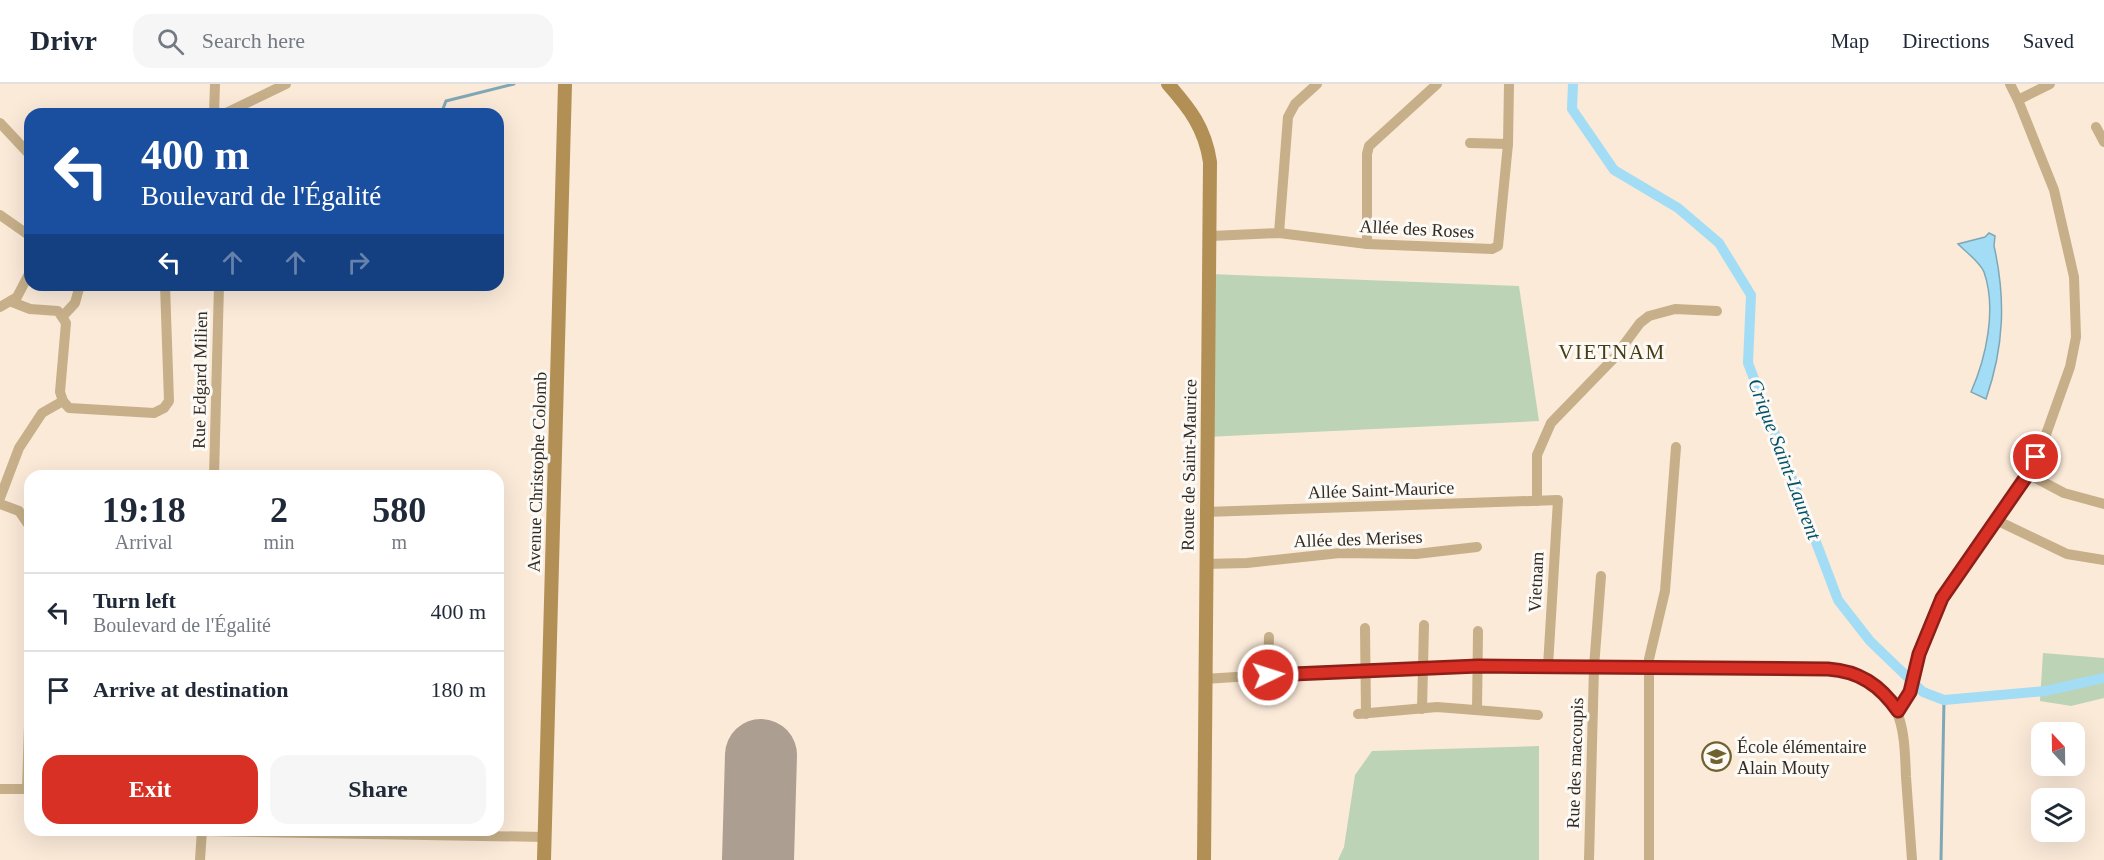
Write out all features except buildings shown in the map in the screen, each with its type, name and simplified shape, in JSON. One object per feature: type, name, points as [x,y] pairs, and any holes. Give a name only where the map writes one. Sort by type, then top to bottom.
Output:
[{"type":"street","points":[[214,108],[215,84]]},
{"type":"street","points":[[236,108],[286,84]]},
{"type":"street","name":"Avenue Christophe Colomb","points":[[544,860],[565,84]]},
{"type":"street","name":"Route de Saint-Maurice","points":[[1168,84],[1193,112],[1208,144],[1211,236],[1205,512],[1204,860]]},
{"type":"street","points":[[1279,233],[1288,117],[1295,104],[1317,84]]},
{"type":"street","points":[[1367,244],[1367,154],[1370,146],[1437,84]]},
{"type":"street","name":"Allée des Roses","points":[[1211,236],[1279,233],[1367,244],[1492,249],[1498,246],[1509,144],[1509,84]]},
{"type":"street","points":[[1898,711],[1910,692],[1919,654],[1942,598],[2028,474],[2044,440],[2067,378],[2075,327],[2074,277],[2057,200],[2037,141],[2010,84]]},
{"type":"street","points":[[2018,100],[2050,84]]},
{"type":"street","points":[[0,123],[24,149]]},
{"type":"street","points":[[2096,127],[2104,142]]},
{"type":"street","points":[[1470,143],[1509,144]]},
{"type":"street","points":[[0,215],[24,232]]},
{"type":"street","points":[[0,307],[12,302],[24,282]]},
{"type":"street","points":[[63,316],[75,303],[78,291]]},
{"type":"street","points":[[12,302],[30,309],[58,311],[63,316],[66,324],[60,392],[63,401],[73,409],[148,413],[167,406],[170,397],[165,291]]},
{"type":"street","name":"Rue Edgard Milien","points":[[214,470],[219,291]]},
{"type":"street","points":[[1537,501],[1537,455],[1551,423],[1614,358],[1640,323],[1649,316],[1675,309],[1717,311]]},
{"type":"street","points":[[0,498],[19,448],[42,413],[63,401]]},
{"type":"street","points":[[1649,860],[1648,668],[1665,591],[1676,447]]},
{"type":"street","points":[[2028,474],[2064,493],[2104,504]]},
{"type":"street","name":"Allée Saint-Maurice","points":[[1205,512],[1558,500]]},
{"type":"street","name":"Vietnam","points":[[1548,666],[1558,500]]},
{"type":"street","points":[[0,504],[19,511],[24,518]]},
{"type":"street","points":[[1996,520],[2067,554],[2104,560]]},
{"type":"street","name":"Allée des Merises","points":[[1205,564],[1247,563],[1340,553],[1416,554],[1477,547]]},
{"type":"street","name":"Rue des macoupis","points":[[1589,860],[1594,667],[1601,576]]},
{"type":"street","points":[[1422,709],[1421,668],[1424,625]]},
{"type":"street","points":[[1365,628],[1366,669],[1362,714],[1422,709],[1477,710],[1538,716]]},
{"type":"street","points":[[1477,710],[1478,631]]},
{"type":"street","points":[[1268,675],[1269,637]]},
{"type":"street","points":[[1204,679],[1366,669],[1478,666],[1846,670],[1878,687],[1898,711],[1906,744],[1912,860]]},
{"type":"street","points":[[0,789],[24,789]]},
{"type":"street","points":[[200,860],[202,836]]},
{"type":"street","points":[[495,836],[544,837]]},
{"type":"green space","points":[[1211,274],[1519,286],[1539,421],[1207,437]]},
{"type":"green space","points":[[2043,653],[2104,658],[2104,698],[2071,706],[2040,701]]},
{"type":"green space","points":[[1539,746],[1539,860],[1338,860],[1344,847],[1355,775],[1372,751]]},
{"type":"water","points":[[1989,233],[1995,236],[2001,323],[1997,361],[1986,399],[1971,392],[1981,364],[1988,333],[1990,302],[1988,286],[1982,268],[1958,244],[1985,237]]},
{"type":"waterway","points":[[443,108],[446,101],[514,84]]},
{"type":"waterway","name":"Crique Saint-Laurent","points":[[1573,84],[1572,109],[1614,170],[1678,208],[1719,243],[1751,295],[1748,363],[1838,600],[1870,641],[1923,692],[1944,700],[2045,691],[2104,678]]},
{"type":"waterway","points":[[1941,860],[1944,700]]},
{"type":"taxiway","points":[[760,802],[778,766],[778,760],[773,754],[761,755]]},
{"type":"runway","points":[[758,860],[761,755]]},
{"type":"place","name":"École élémentaire Alain Mouty","points":[[1716,757]]},
{"type":"district","name":"VIETNAM","points":[[1612,352]]},
{"type":"route","points":[[1268,675],[1478,666],[1846,670],[1862,676],[1878,687],[1898,711],[1910,692],[1919,654],[1933,616],[1951,581],[2028,474],[2036,457]]}]
